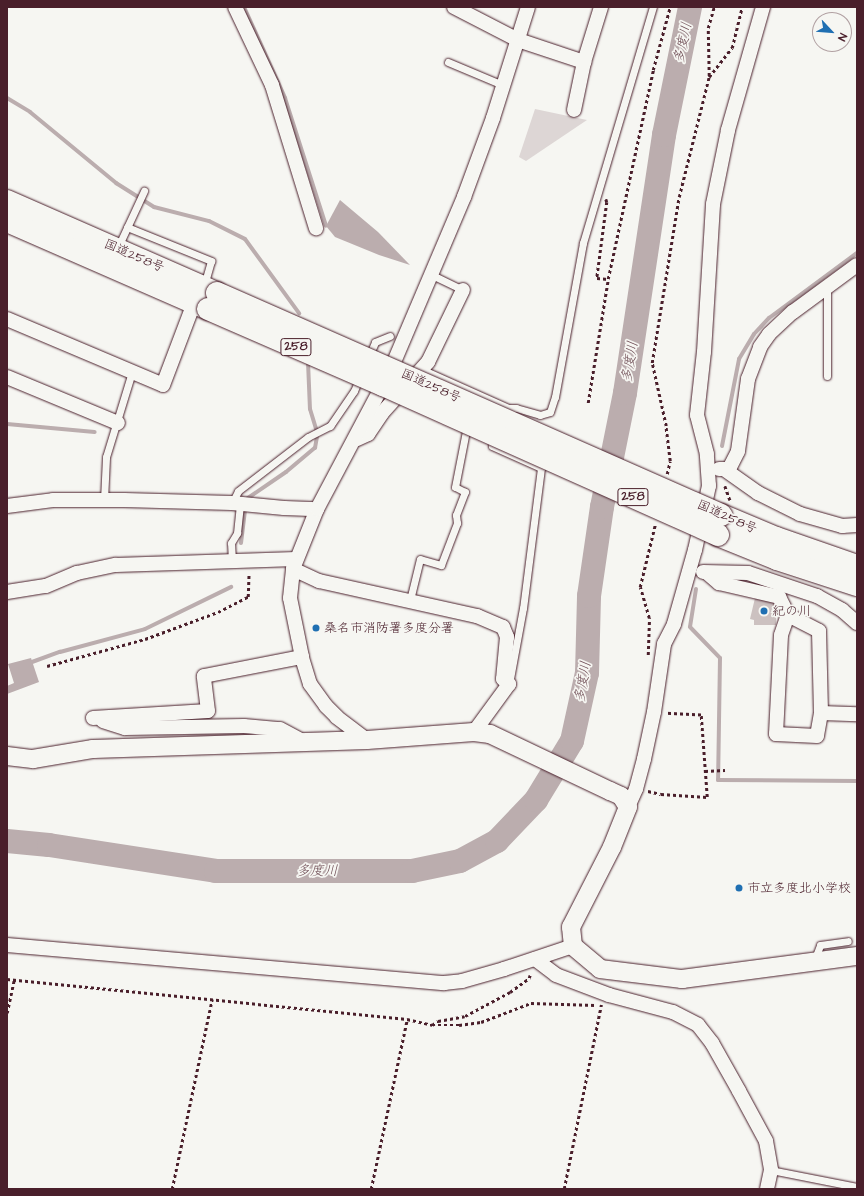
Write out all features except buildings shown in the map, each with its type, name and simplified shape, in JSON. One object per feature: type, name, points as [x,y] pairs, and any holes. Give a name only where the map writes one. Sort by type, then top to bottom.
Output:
[{"type":"highway","name":"国道258号","points":[[7,201],[117,249],[206,298]]},
{"type":"highway","name":"国道258号","points":[[7,221],[206,298],[387,377],[724,518],[782,541],[857,566]]},
{"type":"highway","name":"国道258号","points":[[724,518],[783,562],[857,585]]},
{"type":"street","points":[[235,7],[272,85],[316,228]]},
{"type":"street","points":[[454,7],[479,13],[518,40],[584,62]]},
{"type":"street","points":[[367,740],[337,717],[326,706],[310,684],[302,657],[290,598],[295,564],[317,509],[387,377],[464,196],[493,118],[528,7]]},
{"type":"street","points":[[574,110],[584,62],[601,7]]},
{"type":"street","points":[[763,7],[728,130],[713,204],[704,352],[697,415],[709,467],[709,486],[689,571],[674,624],[664,644],[654,712],[636,788],[612,847],[571,927],[572,946],[600,969],[682,979],[814,961],[853,948]]},
{"type":"street","points":[[728,472],[738,451],[748,379],[760,347],[769,334],[793,312],[857,265]]},
{"type":"street","points":[[354,440],[368,434],[382,413],[428,362],[463,290]]},
{"type":"street","points":[[7,319],[163,385],[206,298]]},
{"type":"street","points":[[7,377],[118,423]]},
{"type":"street","points":[[709,467],[724,469],[758,493],[800,514],[842,526],[857,525]]},
{"type":"street","points":[[7,506],[53,500],[104,500],[236,503],[317,509]]},
{"type":"street","points":[[7,592],[46,586],[77,573],[116,565],[250,561],[295,564],[318,581],[478,616],[504,627],[508,637],[503,678],[509,684],[482,733]]},
{"type":"street","points":[[689,571],[748,574],[816,596],[842,610],[857,623]]},
{"type":"street","points":[[707,573],[719,583],[779,597],[788,615],[819,631],[821,713],[817,736],[776,734],[781,635],[788,615]]},
{"type":"street","points":[[302,657],[204,676],[208,711],[93,718],[125,728],[244,726],[280,729],[304,742]]},
{"type":"street","points":[[821,713],[857,714]]},
{"type":"street","points":[[7,756],[33,759],[93,749],[367,740],[482,733],[610,790],[621,796],[628,808]]},
{"type":"street","points":[[7,945],[444,983],[462,981],[572,946]]},
{"type":"street","points":[[535,959],[556,976],[609,995],[673,1012],[698,1025],[712,1043],[740,1091],[766,1141],[771,1170],[767,1189]]},
{"type":"lane","points":[[421,369],[508,408],[516,408],[540,415],[546,415],[553,408],[583,242],[598,187],[653,7]]},
{"type":"lane","points":[[448,62],[503,85]]},
{"type":"lane","points":[[117,249],[144,191]]},
{"type":"lane","points":[[127,227],[211,261],[206,298]]},
{"type":"lane","points":[[430,274],[463,290]]},
{"type":"lane","points":[[827,287],[827,376]]},
{"type":"lane","points":[[232,561],[231,543],[237,533],[236,503],[238,491],[308,437],[330,426],[354,391],[375,342],[390,336]]},
{"type":"lane","points":[[104,500],[106,457],[118,423],[132,372]]},
{"type":"lane","points":[[410,600],[420,559],[441,565],[457,522],[456,515],[465,492],[455,487],[474,393]]},
{"type":"lane","points":[[508,408],[492,446],[541,468],[523,608],[509,684]]},
{"type":"lane","points":[[771,1170],[857,1187]]},
{"type":"path","points":[[588,403],[608,279],[653,70],[670,7]]},
{"type":"path","points":[[666,476],[670,461],[666,426],[652,363],[679,197],[709,77],[708,28],[714,7]]},
{"type":"path","points":[[709,77],[732,48],[742,7]]},
{"type":"path","points":[[598,187],[607,202],[597,278],[608,279]]},
{"type":"path","points":[[724,518],[727,494],[725,486]]},
{"type":"path","points":[[647,660],[649,618],[640,587],[656,520]]},
{"type":"path","points":[[47,666],[145,639],[218,612],[248,597],[250,561]]},
{"type":"path","points":[[654,712],[701,715],[707,797],[661,794]]},
{"type":"path","points":[[705,770],[725,770]]},
{"type":"path","points":[[432,1025],[438,1021],[465,1016],[510,992],[529,978],[535,959]]},
{"type":"path","points":[[7,979],[407,1019],[432,1025],[459,1025],[481,1022],[531,1003],[602,1005],[564,1189]]},
{"type":"path","points":[[7,1013],[14,980]]},
{"type":"path","points":[[172,1189],[212,999]]},
{"type":"path","points":[[371,1189],[407,1019]]},
{"type":"shaded area","points":[[535,109],[587,120],[526,161],[519,157]]},
{"type":"shaded area","points":[[340,200],[378,232],[410,265],[379,255],[335,237],[326,226]]},
{"type":"shaded area","points":[[31,658],[39,682],[7,694],[7,686],[14,683],[8,664]]},
{"type":"waterway","points":[[244,7],[285,98],[326,226]]},
{"type":"waterway","name":"多度川","points":[[7,841],[49,845],[216,871],[412,871],[460,861],[497,841],[536,800],[572,741],[587,673],[589,596],[602,507],[625,393],[664,135],[690,7]]},
{"type":"waterway","points":[[7,98],[30,112],[116,183],[154,207],[209,221],[245,239],[299,313]]},
{"type":"waterway","points":[[722,446],[739,359],[754,334],[769,318],[857,253]]},
{"type":"waterway","points":[[308,362],[310,409],[316,429]]},
{"type":"waterway","points":[[7,424],[95,432]]},
{"type":"waterway","points":[[248,498],[286,472],[315,448],[317,437]]},
{"type":"waterway","points":[[241,543],[245,509]]},
{"type":"waterway","points":[[32,662],[60,652],[145,629],[231,587]]},
{"type":"waterway","points":[[696,589],[690,627],[720,658],[718,780],[857,781]]},
{"type":"place","name":"紀の川","points":[[764,611]]},
{"type":"place","name":"桑名市消防署多度分署","points":[[316,628]]},
{"type":"place","name":"市立多度北小学校","points":[[739,888]]}]
